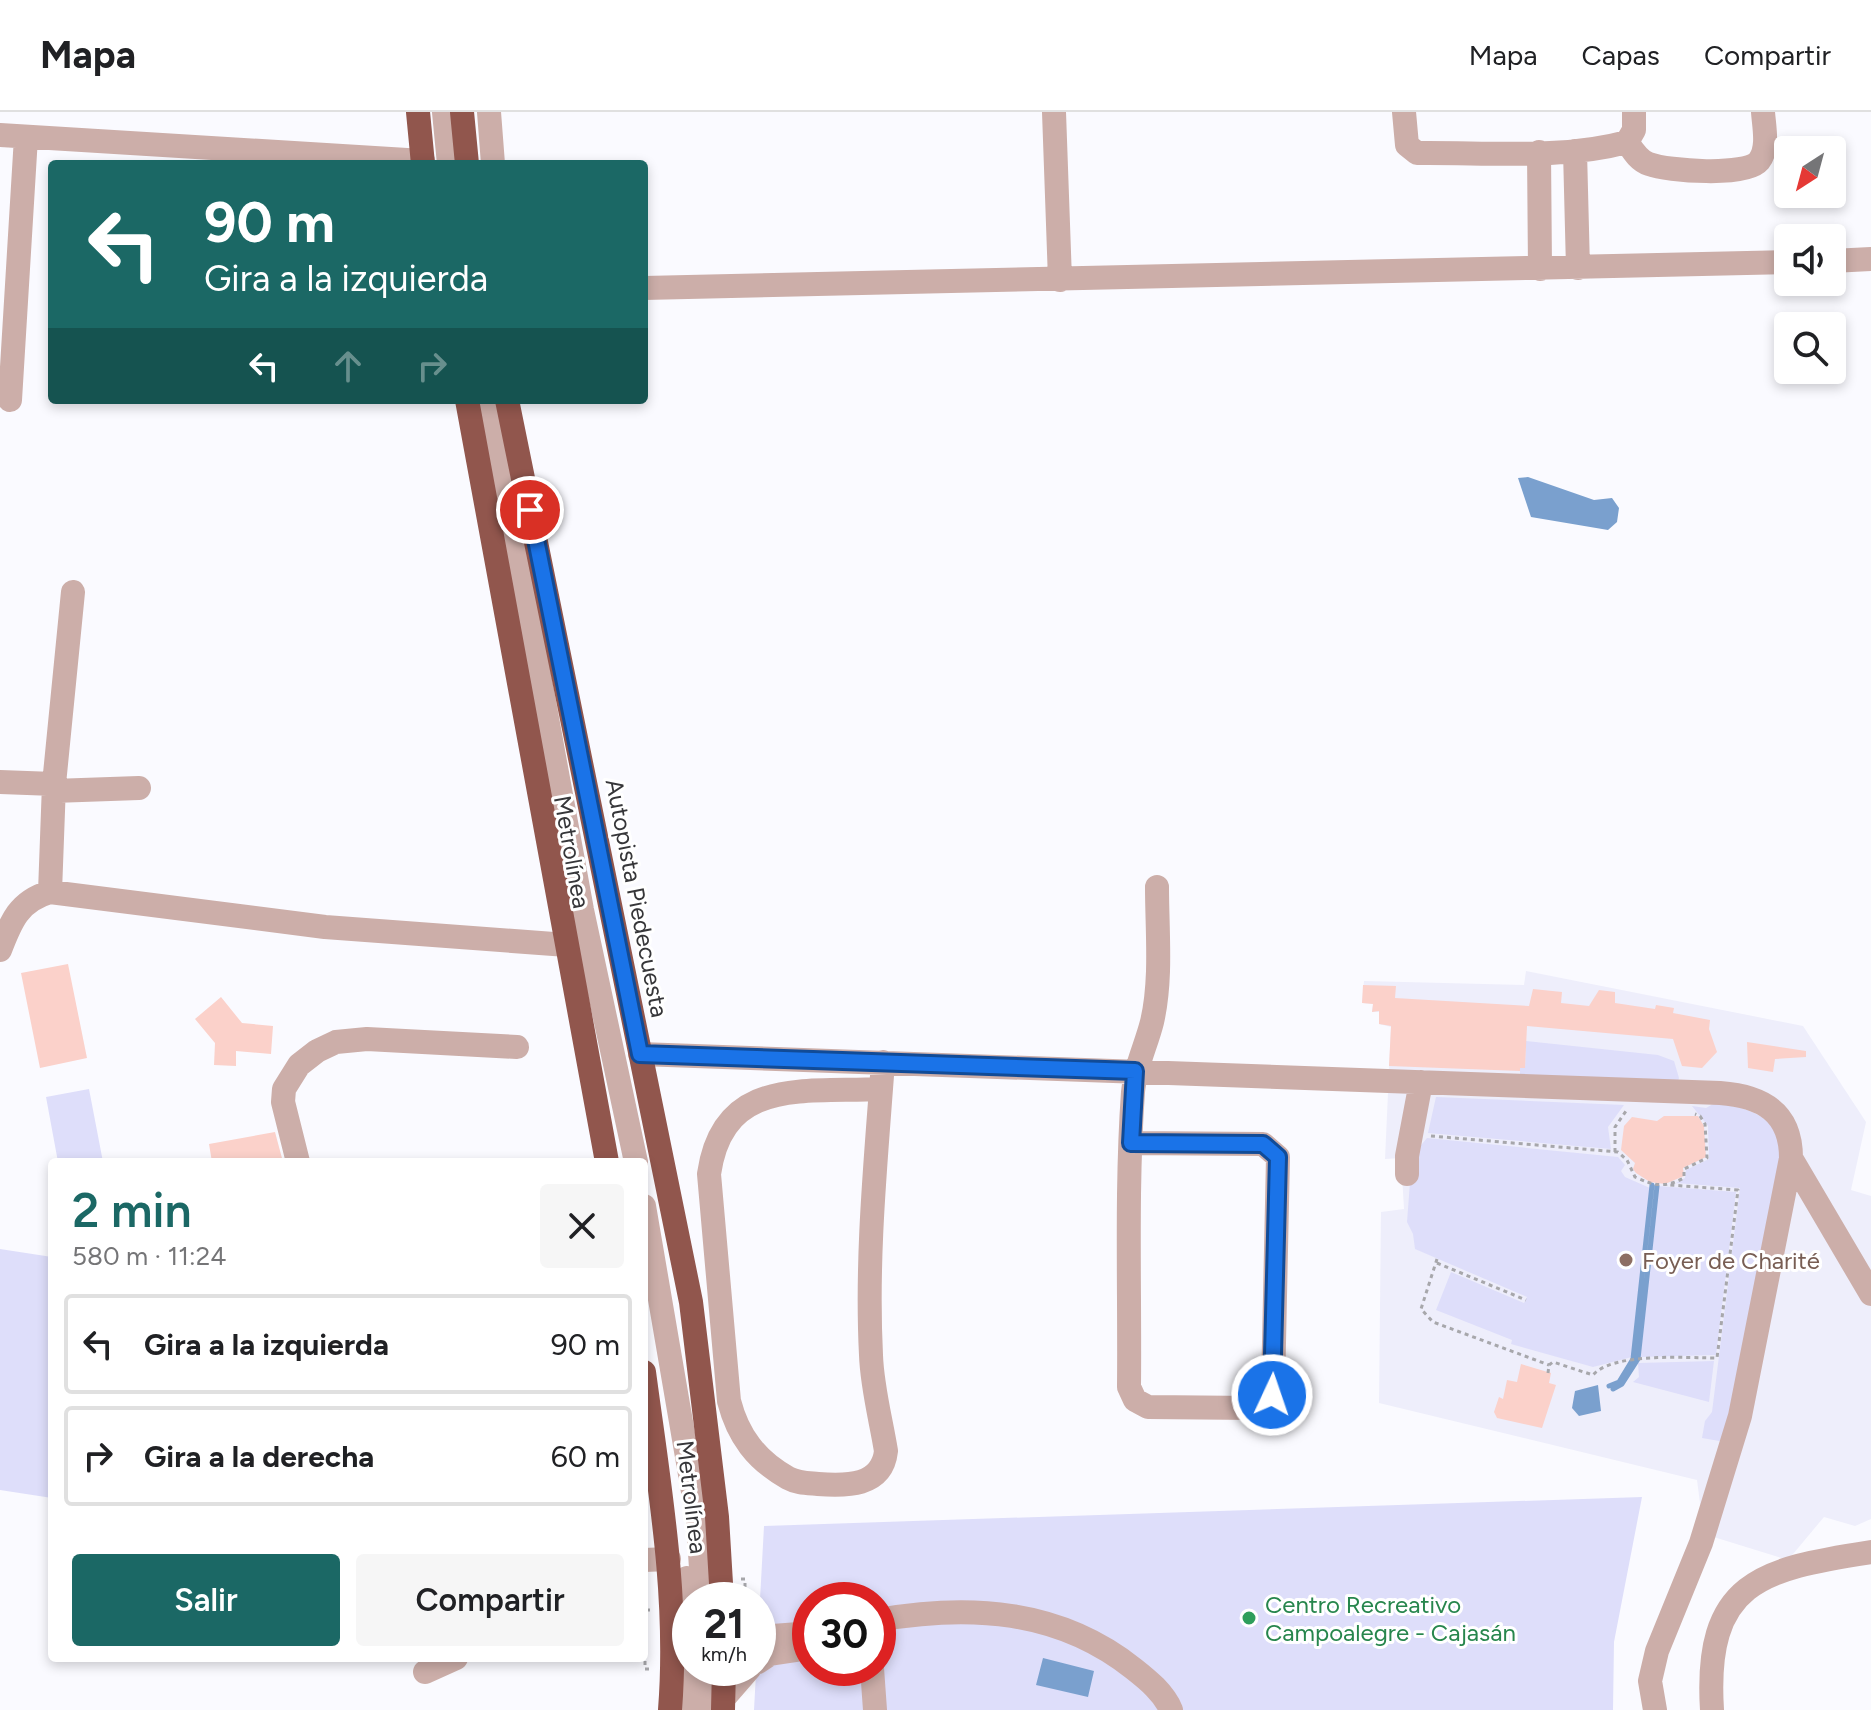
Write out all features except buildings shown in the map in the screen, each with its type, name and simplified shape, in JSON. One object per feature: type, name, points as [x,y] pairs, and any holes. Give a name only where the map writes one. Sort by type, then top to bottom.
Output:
[{"type":"highway","points":[[418,112],[428,160]]},
{"type":"highway","points":[[462,112],[467,160]]},
{"type":"highway","points":[[468,404],[606,1158]]},
{"type":"highway","name":"Autopista Piedecuesta","points":[[508,404],[691,1302],[717,1517],[721,1582]]},
{"type":"highway","points":[[648,1402],[669,1559],[673,1639],[670,1710]]},
{"type":"highway","points":[[716,1706],[720,1686]]},
{"type":"street","points":[[429,160],[436,112]]},
{"type":"street","points":[[444,112],[449,160]]},
{"type":"street","points":[[489,112],[493,160]]},
{"type":"street","points":[[1054,112],[1060,280]]},
{"type":"street","points":[[1404,112],[1407,145],[1417,153],[1575,151],[1627,142],[1634,130],[1634,112]]},
{"type":"street","points":[[1627,142],[1638,157],[1649,164],[1697,170],[1749,168],[1759,161],[1765,149],[1763,112]]},
{"type":"street","points":[[0,135],[382,160]]},
{"type":"street","points":[[10,400],[26,137]]},
{"type":"street","points":[[1575,151],[1578,268]]},
{"type":"street","points":[[1539,152],[1540,269]]},
{"type":"street","points":[[1846,260],[1871,259]]},
{"type":"street","points":[[648,288],[1774,262]]},
{"type":"street","name":"Metrolínea","points":[[484,404],[545,728],[589,997],[622,1158]]},
{"type":"street","name":"Metrolínea","points":[[490,404],[582,910],[635,1158]]},
{"type":"street","points":[[50,892],[53,787],[73,592]]},
{"type":"street","points":[[0,782],[53,787],[139,788]]},
{"type":"street","points":[[1131,1143],[1263,1144],[1278,1157],[1273,1389],[1265,1404],[1254,1408],[1148,1407],[1141,1405],[1131,1394],[1131,1143],[1135,1071],[1152,1021],[1156,994],[1157,887]]},
{"type":"street","points":[[0,950],[11,921],[21,907],[33,897],[50,892],[325,927],[567,945]]},
{"type":"street","points":[[297,1158],[283,1102],[284,1089],[299,1065],[317,1051],[336,1042],[367,1039],[517,1047]]},
{"type":"street","points":[[640,1054],[1688,1091],[1742,1094],[1762,1103],[1780,1116],[1791,1135],[1791,1158],[1740,1416],[1701,1543],[1657,1651],[1650,1681],[1655,1710]]},
{"type":"street","points":[[881,1089],[766,1096],[743,1107],[719,1135],[713,1152],[711,1189],[729,1401],[739,1432],[762,1460],[797,1482],[847,1486],[867,1481],[885,1463],[870,1329],[883,1062]]},
{"type":"street","points":[[1407,1174],[1407,1156],[1421,1082]]},
{"type":"street","points":[[1791,1158],[1871,1294]]},
{"type":"street","name":"Metrolínea","points":[[648,1229],[696,1506],[702,1582]]},
{"type":"street","name":"Metrolínea","points":[[648,1303],[684,1520],[688,1582]]},
{"type":"street","points":[[1712,1710],[1713,1643],[1725,1612],[1744,1589],[1775,1572],[1871,1552]]},
{"type":"street","points":[[648,1560],[669,1559]]},
{"type":"street","points":[[896,1618],[955,1610],[1040,1621],[1079,1634],[1116,1655],[1150,1682],[1171,1710]]},
{"type":"street","points":[[425,1672],[447,1662]]},
{"type":"street","name":"Metrolínea","points":[[684,1710],[686,1686]]},
{"type":"street","points":[[709,1686],[716,1706],[734,1686]]},
{"type":"street","points":[[873,1686],[875,1710]]},
{"type":"path","points":[[1670,1185],[1684,1178],[1684,1169],[1707,1158],[1705,1124],[1700,1116],[1689,1109],[1688,1091]]},
{"type":"path","points":[[1615,1152],[1615,1127],[1631,1103]]},
{"type":"path","points":[[1411,1138],[1427,1136],[1615,1152],[1627,1160],[1629,1170],[1635,1177],[1652,1185],[1738,1190],[1717,1358],[1633,1359],[1598,1369],[1593,1375],[1553,1362],[1549,1365],[1433,1322],[1421,1309],[1437,1261],[1526,1300]]},
{"type":"path","points":[[1548,1373],[1549,1365]]},
{"type":"shaded area","name":"Foyer de Charité","points":[[1526,971],[1803,1026],[1866,1122],[1851,1190],[1871,1196],[1871,1519],[1855,1526],[1824,1517],[1788,1560],[1704,1534],[1697,1480],[1379,1403],[1381,1212],[1404,1209],[1401,1158],[1385,1159],[1391,1027],[1379,1024],[1379,1012],[1372,1012],[1373,1004],[1362,1003],[1364,981],[1524,985]]},
{"type":"shaded area","points":[[1526,1041],[1658,1055],[1674,1061],[1679,1078],[1676,1087],[1520,1077],[1520,1068],[1525,1068]]},
{"type":"shaded area","points":[[89,1089],[102,1158],[57,1158],[46,1097]]},
{"type":"shaded area","points":[[1436,1097],[1624,1105],[1608,1127],[1611,1149],[1428,1133]]},
{"type":"shaded area","points":[[1713,1104],[1729,1105],[1762,1117],[1777,1135],[1782,1160],[1725,1442],[1702,1438],[1705,1421],[1712,1412],[1740,1188],[1676,1183],[1685,1178],[1686,1170],[1709,1159],[1708,1126],[1692,1106],[1706,1108]]},
{"type":"shaded area","points":[[1427,1138],[1618,1157],[1625,1165],[1621,1171],[1625,1177],[1650,1188],[1632,1357],[1593,1367],[1511,1344],[1512,1340],[1436,1310],[1451,1272],[1524,1303],[1527,1297],[1415,1249],[1407,1222],[1412,1156]]},
{"type":"shaded area","points":[[1658,1186],[1736,1192],[1716,1355],[1640,1357]]},
{"type":"shaded area","points":[[0,1249],[48,1256],[48,1497],[0,1490]]},
{"type":"shaded area","points":[[1714,1361],[1709,1402],[1633,1382],[1639,1377],[1638,1363]]},
{"type":"shaded area","name":"Centro Recreativo Campoalegre - Cajasán","points":[[1642,1497],[1614,1642],[1613,1710],[754,1710],[755,1686],[776,1686],[776,1582],[761,1582],[764,1526]]},
{"type":"water","points":[[1528,477],[1594,500],[1612,498],[1619,508],[1617,522],[1608,530],[1531,517],[1518,478]]},
{"type":"water","points":[[1598,1385],[1601,1411],[1579,1416],[1572,1408],[1575,1391]]},
{"type":"water","points":[[1043,1658],[1094,1671],[1088,1697],[1036,1685]]},
{"type":"waterway","points":[[1609,1386],[1619,1382],[1633,1359],[1652,1185]]},
{"type":"waterway","points":[[1613,1389],[1622,1384],[1638,1359],[1657,1186]]},
{"type":"place","name":"Foyer de Charité","points":[[1626,1260]]},
{"type":"place","name":"Centro Recreativo Campoalegre - Cajasán","points":[[1249,1618]]},
{"type":"route","points":[[530,510],[640,1054],[1135,1071],[1131,1143],[1263,1144],[1269,1146],[1278,1157],[1272,1395]]}]
